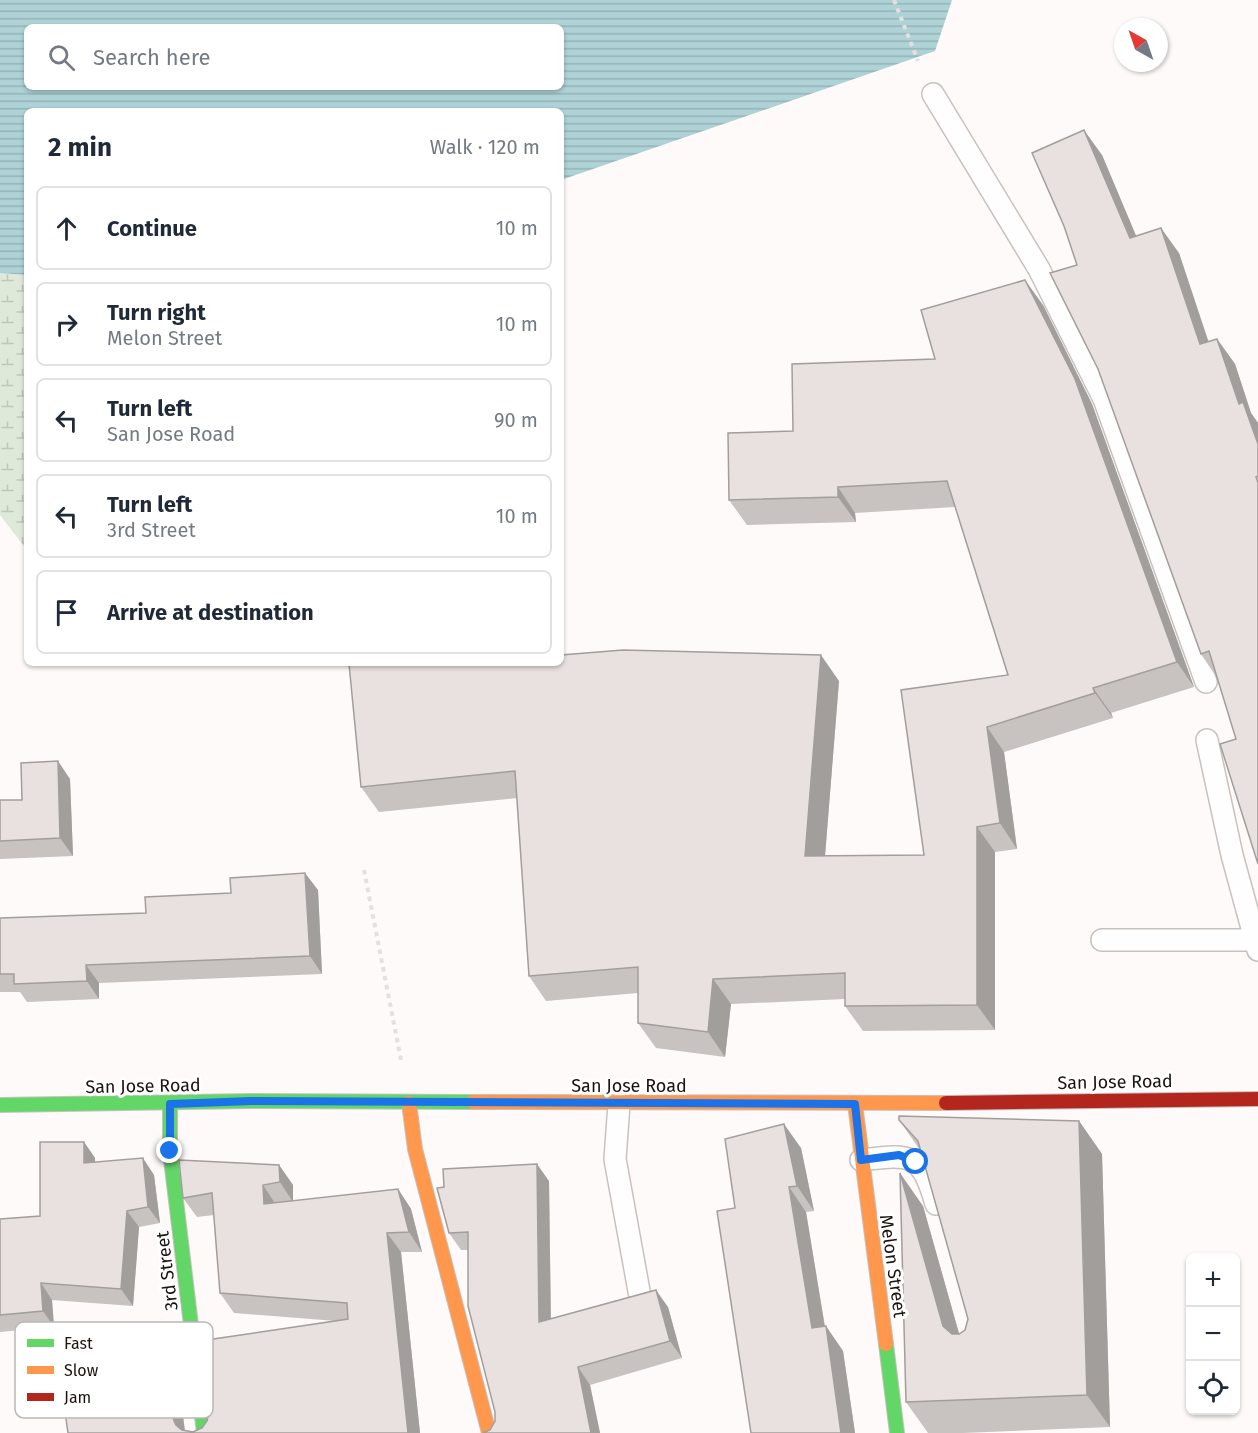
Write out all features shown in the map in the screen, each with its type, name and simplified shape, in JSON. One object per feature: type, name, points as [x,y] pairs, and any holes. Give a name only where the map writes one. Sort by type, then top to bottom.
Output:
[{"type":"main road","name":"San Jose Road","points":[[0,1105],[251,1101],[855,1104],[1258,1099]]},
{"type":"main road","points":[[409,1103],[415,1149],[489,1433]]},
{"type":"main road","name":"3rd Street","points":[[170,1104],[170,1151],[191,1322]]},
{"type":"main road","name":"Melon Street","points":[[855,1104],[897,1433]]},
{"type":"main road","name":"3rd Street","points":[[202,1418],[204,1433]]},
{"type":"lane","points":[[933,94],[1039,269],[1104,399],[1206,682]]},
{"type":"lane","points":[[1102,940],[1257,945],[1232,855],[1207,740]]},
{"type":"lane","points":[[619,1104],[615,1159],[641,1302]]},
{"type":"lane","points":[[861,1160],[899,1155],[916,1162],[928,1177],[940,1221]]},
{"type":"path","points":[[894,0],[933,94]]},
{"type":"path","points":[[364,870],[409,1103]]},
{"type":"green space","points":[[0,273],[24,275],[24,546],[0,515]]},
{"type":"water","points":[[0,0],[952,0],[935,51],[564,179],[564,108],[24,108],[24,275],[0,273]]},
{"type":"building","points":[[1084,130],[1130,238],[1161,228],[1200,344],[1217,339],[1239,404],[1243,402],[1258,444],[1258,476],[1256,477],[1258,483],[1258,864],[1220,744],[1236,739],[1209,651],[1201,654],[1098,369],[1050,273],[1077,265],[1064,226],[1032,153]]},
{"type":"building","points":[[1025,280],[1075,379],[1177,662],[1093,688],[1095,693],[987,727],[1000,823],[977,827],[977,1005],[845,1006],[845,973],[713,979],[708,1032],[638,1023],[638,967],[529,976],[515,771],[361,787],[349,666],[564,666],[564,655],[623,650],[821,655],[805,856],[924,855],[901,690],[1008,675],[947,481],[838,487],[838,497],[729,500],[728,433],[793,431],[792,364],[935,359],[921,310]]},
{"type":"building","points":[[58,761],[60,838],[0,841],[0,800],[22,800],[21,763]]},
{"type":"building","points":[[305,873],[310,956],[86,965],[87,981],[14,984],[14,974],[0,974],[0,918],[146,913],[145,897],[231,893],[230,878]]},
{"type":"building","points":[[899,1116],[1079,1121],[1087,1395],[906,1402],[900,1173],[943,1326],[952,1334],[959,1334],[965,1330],[968,1319],[918,1141],[899,1120]]},
{"type":"building","points":[[784,1124],[797,1186],[789,1187],[812,1328],[826,1326],[841,1433],[751,1433],[717,1211],[735,1208],[725,1139]]},
{"type":"building","points":[[40,1142],[84,1142],[84,1163],[143,1158],[148,1207],[127,1211],[121,1289],[41,1283],[43,1311],[0,1315],[0,1219],[40,1216]]},
{"type":"building","points":[[179,1160],[279,1165],[280,1182],[263,1185],[264,1204],[398,1189],[409,1232],[387,1233],[408,1433],[68,1433],[66,1418],[173,1418],[182,1430],[193,1432],[202,1428],[208,1418],[213,1418],[213,1339],[348,1319],[347,1303],[220,1293],[212,1193],[183,1198]]},
{"type":"building","points":[[537,1164],[539,1322],[656,1290],[670,1341],[578,1367],[591,1433],[483,1433],[490,1430],[495,1421],[495,1412],[468,1306],[468,1232],[449,1233],[437,1188],[444,1187],[443,1169]]},
{"type":"traffic: fast","points":[[0,1105],[251,1101],[473,1102]]},
{"type":"traffic: fast","points":[[170,1104],[170,1151],[191,1322]]},
{"type":"traffic: fast","points":[[886,1344],[897,1433]]},
{"type":"traffic: fast","points":[[202,1418],[204,1433]]},
{"type":"traffic: slow","points":[[473,1102],[946,1103]]},
{"type":"traffic: slow","points":[[409,1103],[415,1149],[489,1433]]},
{"type":"traffic: slow","points":[[855,1104],[886,1344]]},
{"type":"traffic: jam","points":[[946,1103],[1258,1099]]},
{"type":"route","points":[[170,1151],[170,1104],[251,1101],[855,1104],[861,1160],[899,1155],[916,1162]]}]
